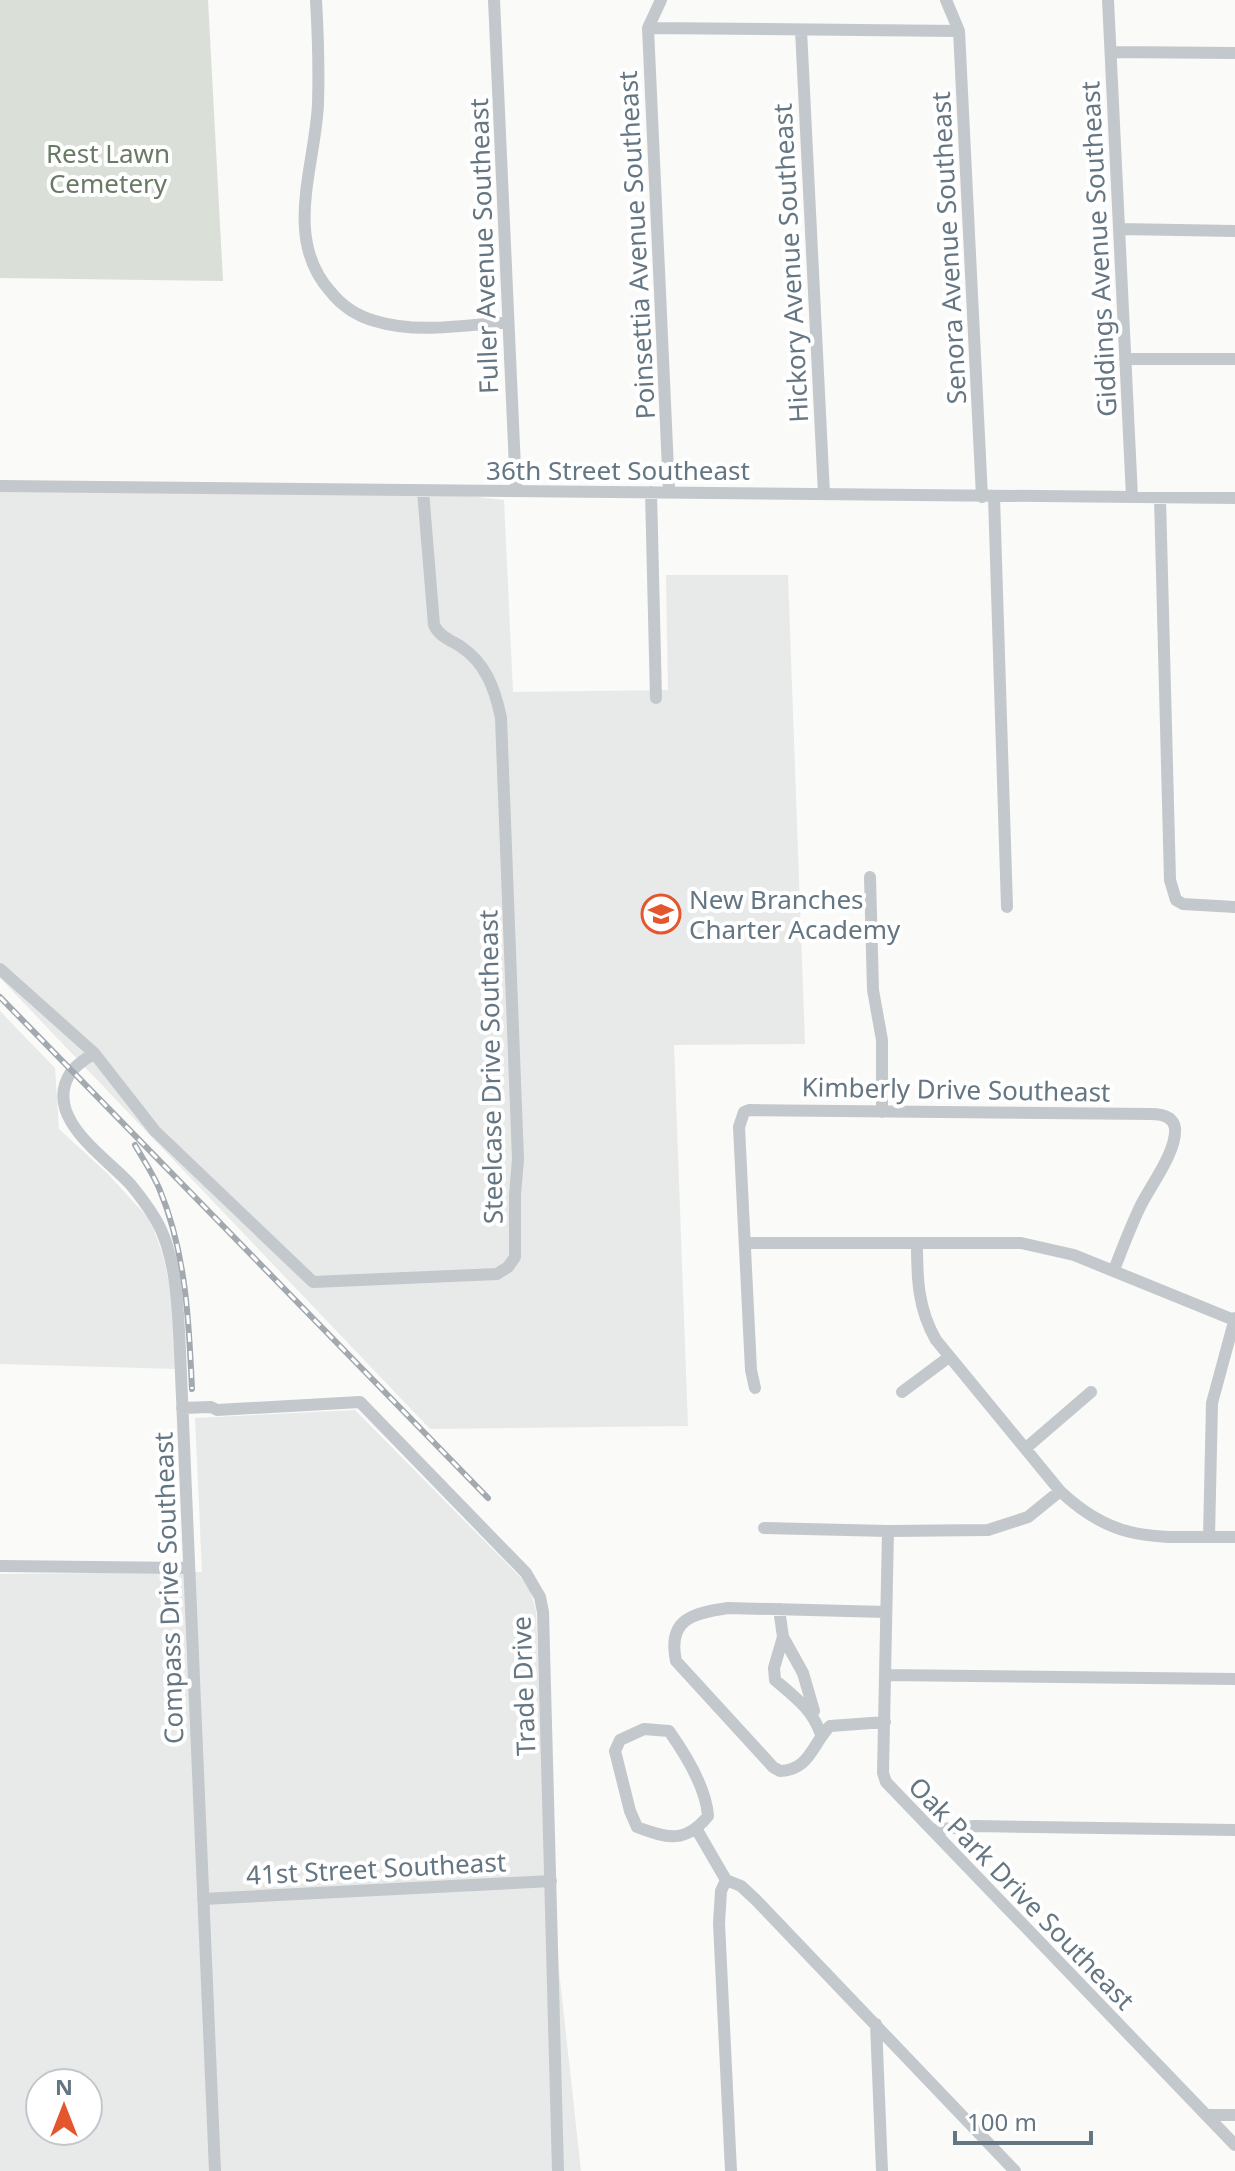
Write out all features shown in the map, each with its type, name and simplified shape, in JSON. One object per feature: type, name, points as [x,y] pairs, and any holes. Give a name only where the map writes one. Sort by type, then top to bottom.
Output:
[{"type":"street","points":[[316,0],[318,105],[303,213],[309,259],[317,277],[338,301],[375,322],[427,328],[508,322]]},
{"type":"street","name":"Fuller Avenue Southeast","points":[[494,0],[516,490]]},
{"type":"street","name":"Poinsettia Avenue Southeast","points":[[661,0],[648,28],[669,491]]},
{"type":"street","name":"Senora Avenue Southeast","points":[[946,0],[959,31],[988,497],[1007,907]]},
{"type":"street","name":"Giddings Avenue Southeast","points":[[1108,0],[1132,497]]},
{"type":"street","points":[[648,28],[959,31]]},
{"type":"street","name":"Hickory Avenue Southeast","points":[[801,30],[824,494]]},
{"type":"street","points":[[1111,52],[1235,53]]},
{"type":"street","points":[[1120,229],[1235,231]]},
{"type":"street","points":[[1125,359],[1235,359]]},
{"type":"street","name":"36th Street Southeast","points":[[0,486],[1235,498]]},
{"type":"street","name":"Steelcase Drive Southeast","points":[[0,969],[94,1053],[155,1131],[313,1282],[497,1274],[508,1267],[515,1257],[518,1159],[501,718],[491,680],[478,662],[437,631],[434,625],[423,491]]},
{"type":"street","points":[[651,492],[656,698]]},
{"type":"street","points":[[1160,498],[1170,880],[1176,900],[1187,906],[1235,907]]},
{"type":"street","points":[[870,877],[873,990],[882,1040],[882,1112]]},
{"type":"street","name":"Compass Drive Southeast","points":[[94,1053],[71,1071],[63,1091],[64,1106],[72,1125],[101,1159],[130,1184],[157,1222],[173,1269],[182,1408],[215,2171]]},
{"type":"street","name":"Kimberly Drive Southeast","points":[[745,1243],[739,1127],[744,1112],[756,1109],[1151,1114],[1167,1117],[1172,1120],[1175,1129],[1168,1156],[1141,1206],[1114,1270]]},
{"type":"street","points":[[755,1388],[751,1370],[745,1243],[1021,1243],[1074,1255],[1234,1319],[1212,1403],[1209,1537]]},
{"type":"street","points":[[917,1243],[917,1291],[925,1321],[949,1357],[1080,1511],[1107,1526],[1154,1536],[1235,1537]]},
{"type":"street","points":[[902,1392],[949,1357]]},
{"type":"street","points":[[1026,1448],[1091,1392]]},
{"type":"street","name":"Trade Drive","points":[[182,1408],[211,1407],[217,1410],[360,1402],[535,1585],[543,1612],[558,2171]]},
{"type":"street","points":[[764,1528],[988,1530],[1028,1517],[1060,1491]]},
{"type":"street","name":"Oak Park Drive Southeast","points":[[888,1531],[883,1773],[886,1782],[1235,2145]]},
{"type":"street","points":[[0,1566],[189,1568]]},
{"type":"street","points":[[885,1722],[830,1726],[821,1735],[810,1758],[798,1767],[780,1771],[676,1661],[673,1647],[676,1630],[688,1618],[703,1612],[728,1608],[886,1612]]},
{"type":"street","points":[[779,1609],[783,1637],[803,1673],[821,1735]]},
{"type":"street","points":[[783,1637],[774,1668],[775,1680],[816,1719]]},
{"type":"street","points":[[886,1675],[1235,1679]]},
{"type":"street","points":[[644,1729],[669,1731],[707,1802],[708,1816],[697,1830],[675,1837],[637,1827],[615,1751],[620,1740],[644,1729]]},
{"type":"street","points":[[932,1830],[975,1826],[1235,1830]]},
{"type":"street","points":[[697,1830],[726,1880],[741,1886],[1015,2171]]},
{"type":"street","points":[[726,1880],[721,1891],[719,1923],[731,2171]]},
{"type":"street","name":"41st Street Southeast","points":[[203,1899],[551,1881]]},
{"type":"street","points":[[876,2024],[882,2171]]},
{"type":"street","points":[[1206,2115],[1235,2115]]},
{"type":"shaded area","points":[[423,491],[504,500],[513,692],[668,690],[666,575],[788,575],[805,1044],[674,1045],[688,1426],[430,1429],[0,978],[0,492]]},
{"type":"shaded area","points":[[0,1011],[55,1068],[59,1129],[108,1174],[150,1220],[163,1255],[174,1306],[177,1369],[0,1364]]},
{"type":"shaded area","points":[[355,1410],[529,1586],[536,1611],[547,1861],[581,2171],[0,2171],[0,1574],[202,1572],[195,1418]]},
{"type":"green space","name":"Rest Lawn Cemetery","points":[[0,0],[208,0],[223,281],[0,278]]},
{"type":"railway","points":[[0,997],[488,1498]]},
{"type":"railway","points":[[135,1145],[159,1188],[181,1262],[192,1389]]},
{"type":"place","name":"New Branches Charter Academy","points":[[661,914]]}]
